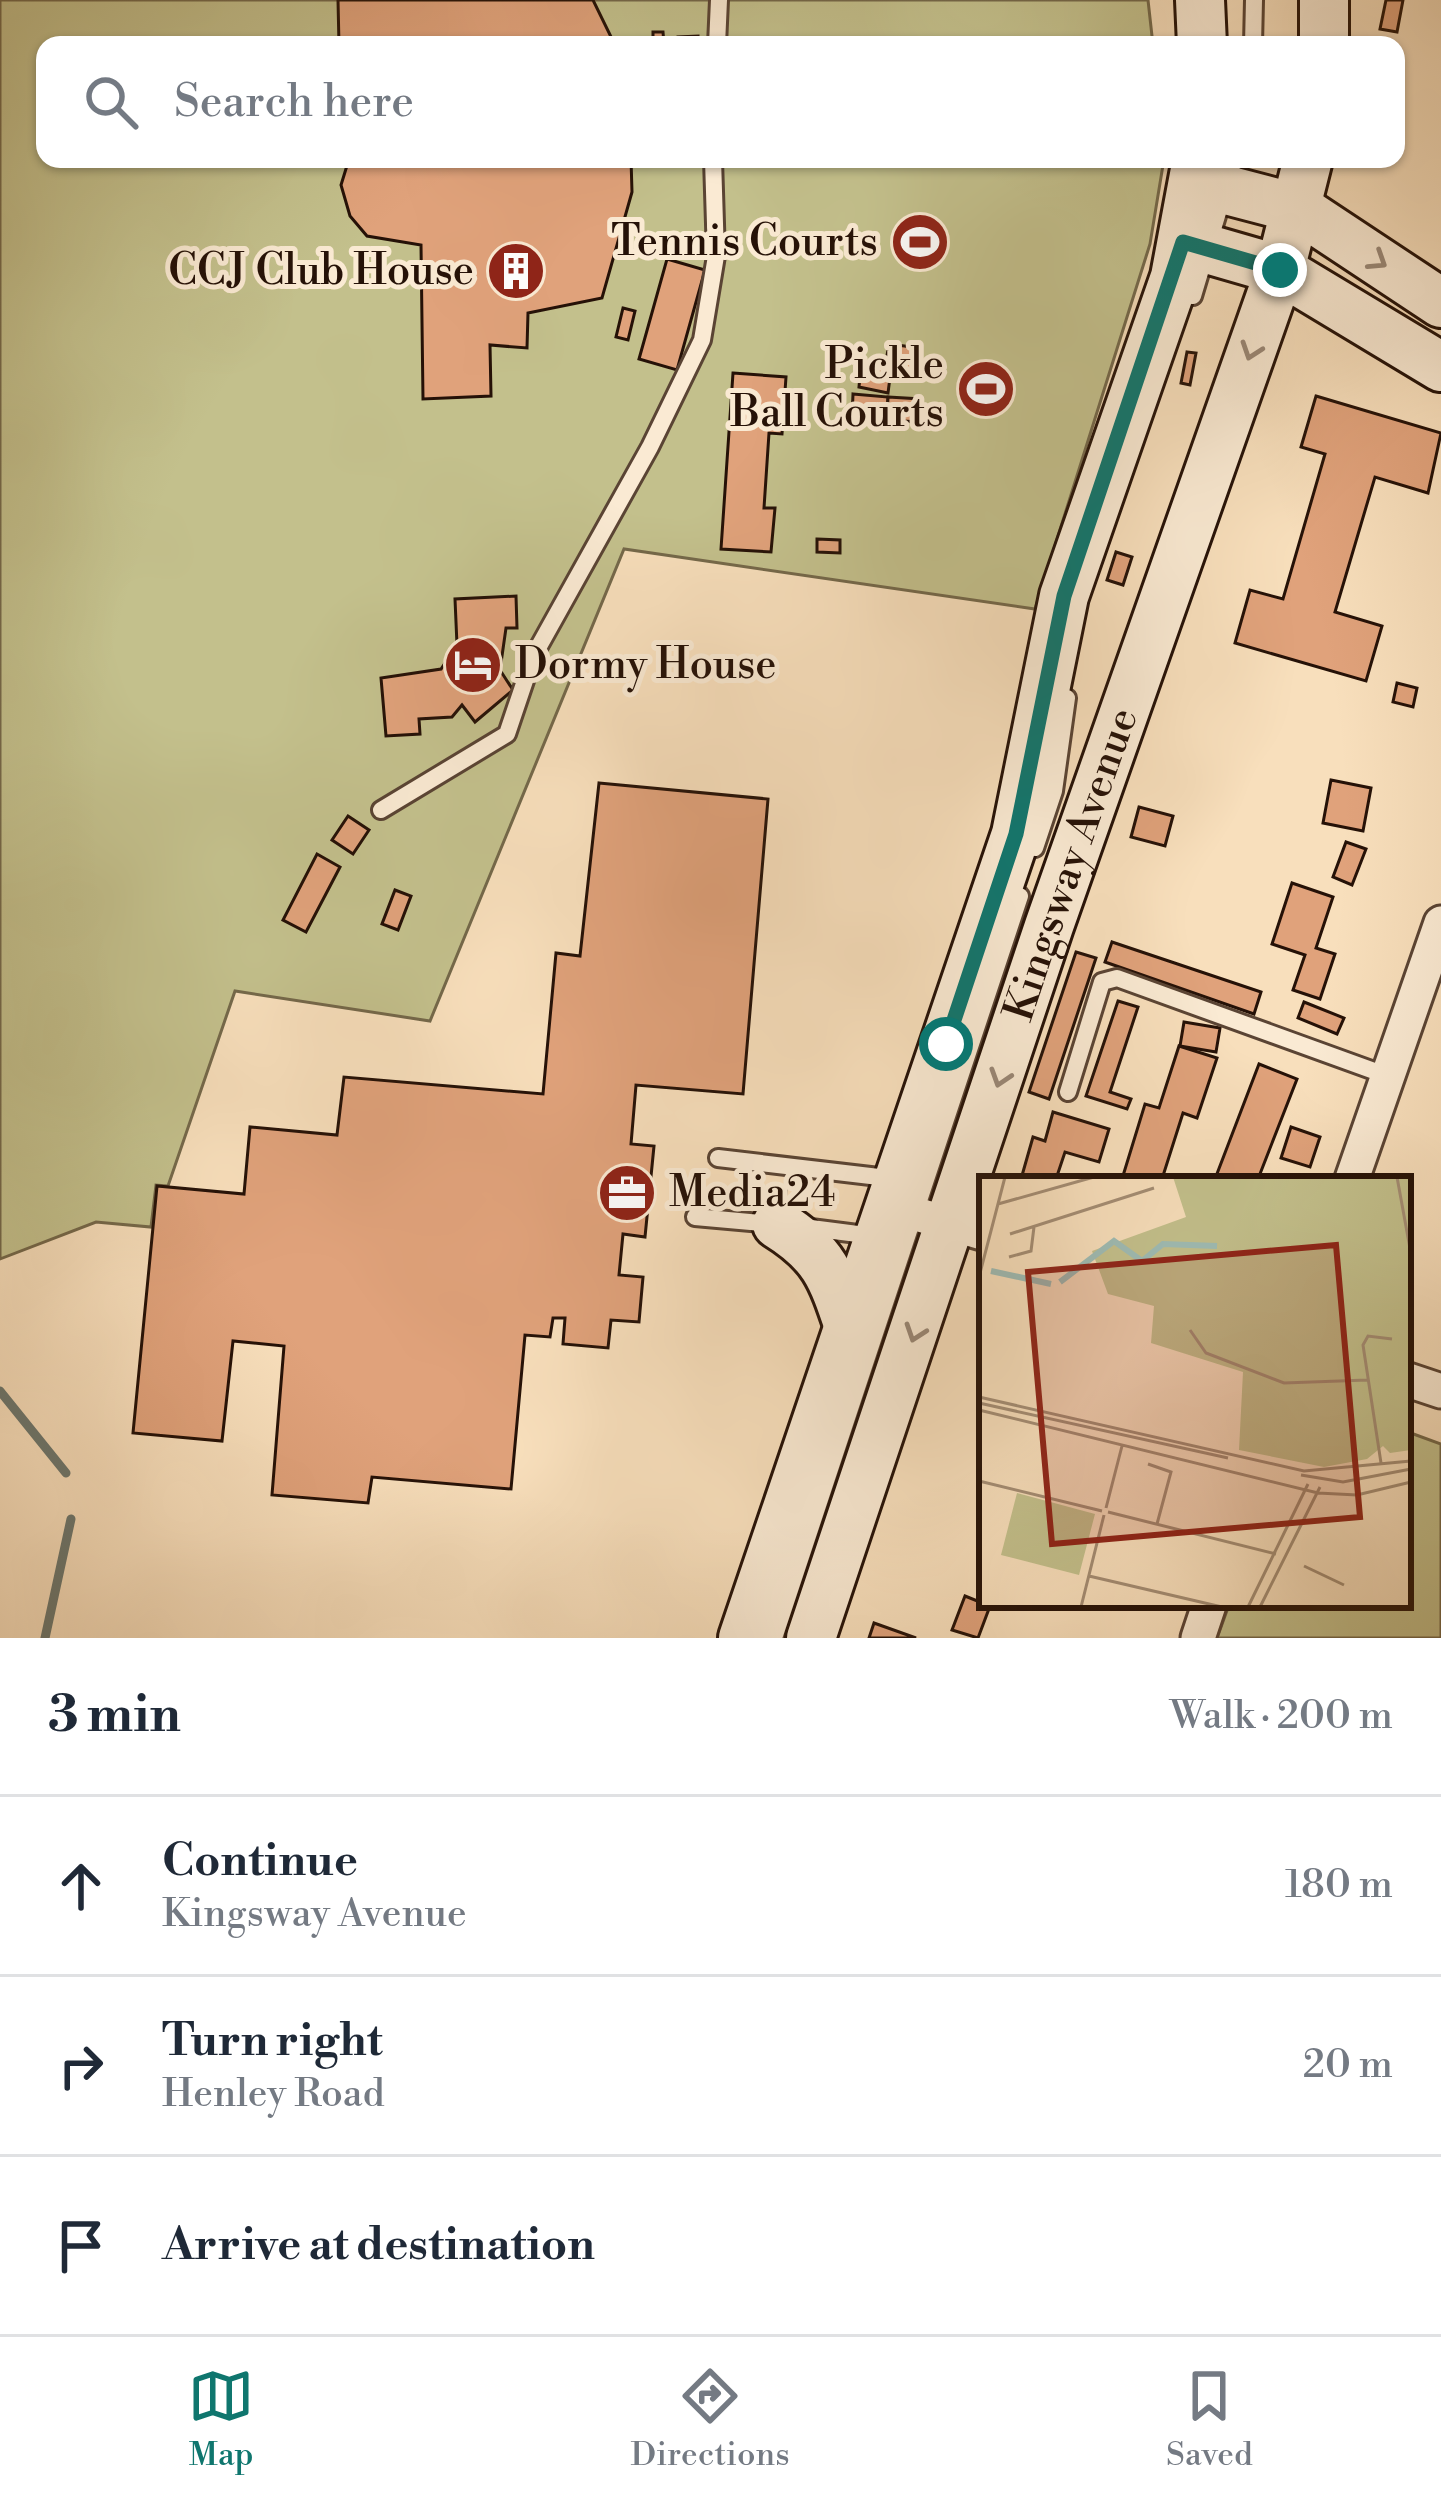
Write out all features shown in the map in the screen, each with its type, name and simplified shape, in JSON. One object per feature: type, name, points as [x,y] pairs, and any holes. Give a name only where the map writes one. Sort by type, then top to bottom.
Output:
[{"type":"main road","points":[[1201,0],[1202,36]]},
{"type":"main road","points":[[1324,0],[1324,36]]},
{"type":"main road","name":"Kingsway Avenue","points":[[743,1638],[849,1327],[919,1215],[1056,904],[1280,270],[1306,168]]},
{"type":"main road","points":[[1214,172],[1298,209],[1441,303]]},
{"type":"main road","name":"Kingsway Avenue","points":[[812,1638],[1016,834],[1064,596],[1196,259],[1214,172]]},
{"type":"main road","points":[[1196,259],[1280,270],[1441,367]]},
{"type":"main road","points":[[777,1224],[812,1246],[834,1282],[849,1327]]},
{"type":"street","points":[[1353,1176],[1441,922]]},
{"type":"street","points":[[1411,1380],[1441,1391]]},
{"type":"street","points":[[1198,1638],[1208,1608]]},
{"type":"lane","points":[[717,36],[719,0]]},
{"type":"lane","points":[[1253,36],[1254,0]]},
{"type":"lane","points":[[381,811],[507,734],[533,657],[702,340],[716,256],[713,168]]},
{"type":"lane","points":[[1189,306],[1196,259]]},
{"type":"lane","points":[[1032,858],[1054,791],[1071,675]]},
{"type":"lane","points":[[774,1638],[919,1215],[1025,880]]},
{"type":"lane","points":[[1068,1092],[1102,982],[1118,978],[1388,1076]]},
{"type":"lane","points":[[718,1158],[919,1215]]},
{"type":"lane","points":[[695,1217],[777,1224],[919,1215]]},
{"type":"shaded area","points":[[0,0],[1148,0],[1152,36],[36,36],[36,168],[1163,168],[1150,244],[1035,609],[624,549],[430,1021],[235,991],[168,1186],[156,1185],[151,1227],[96,1222],[0,1259]]},
{"type":"shaded area","points":[[1411,1433],[1441,1444],[1441,1638],[1217,1638],[1228,1608],[1411,1608]]},
{"type":"building","points":[[338,0],[593,0],[611,36],[339,36]]},
{"type":"building","points":[[1386,0],[1403,0],[1397,32],[1380,29]]},
{"type":"building","name":"CCJ Club House","points":[[346,168],[631,168],[632,192],[602,298],[528,313],[527,348],[490,345],[491,396],[423,399],[421,245],[367,236],[350,216],[341,185]]},
{"type":"building","points":[[667,259],[705,270],[677,370],[639,359]]},
{"type":"building","points":[[623,308],[635,311],[628,340],[616,337]]},
{"type":"building","points":[[889,344],[920,348],[917,372],[885,367]]},
{"type":"building","points":[[1187,352],[1196,353],[1190,385],[1181,383]]},
{"type":"building","points":[[861,365],[891,370],[888,393],[859,387]]},
{"type":"building","points":[[733,373],[786,377],[782,434],[769,433],[764,508],[775,508],[771,552],[721,549]]},
{"type":"building","points":[[853,394],[888,397],[887,420],[852,418]]},
{"type":"building","points":[[1316,396],[1441,433],[1428,493],[1375,477],[1335,612],[1382,626],[1366,681],[1235,643],[1250,590],[1283,599],[1325,454],[1301,447]]},
{"type":"building","points":[[888,397],[921,399],[919,422],[887,420]]},
{"type":"building","points":[[817,539],[840,540],[840,553],[817,552]]},
{"type":"building","points":[[1116,552],[1132,557],[1123,585],[1107,580]]},
{"type":"building","name":"Dormy House","points":[[516,596],[517,628],[506,628],[500,670],[513,690],[475,722],[462,705],[452,717],[419,719],[420,734],[386,736],[381,678],[441,669],[457,645],[455,599]]},
{"type":"building","points":[[1397,683],[1417,688],[1413,707],[1393,702]]},
{"type":"building","points":[[1331,780],[1371,788],[1363,831],[1323,823]]},
{"type":"building","points":[[599,783],[768,799],[743,1094],[636,1085],[631,1144],[654,1146],[645,1237],[623,1234],[619,1275],[643,1277],[639,1322],[611,1320],[608,1348],[563,1344],[565,1318],[553,1318],[550,1337],[525,1335],[511,1489],[372,1477],[368,1503],[272,1495],[284,1346],[233,1341],[222,1441],[133,1433],[157,1186],[244,1194],[250,1127],[337,1135],[344,1077],[543,1094],[556,953],[580,956]]},
{"type":"building","points":[[1139,807],[1173,816],[1165,846],[1131,837]]},
{"type":"building","points":[[348,816],[369,830],[353,854],[332,840]]},
{"type":"building","points":[[1346,842],[1366,849],[1352,885],[1333,877]]},
{"type":"building","points":[[317,854],[340,867],[306,932],[283,920]]},
{"type":"building","points":[[1292,883],[1333,897],[1316,948],[1335,954],[1320,999],[1293,990],[1305,955],[1272,944]]},
{"type":"building","points":[[395,890],[411,896],[398,930],[382,924]]},
{"type":"building","points":[[1112,942],[1261,992],[1254,1014],[1105,962]]},
{"type":"building","points":[[1076,952],[1096,958],[1049,1099],[1029,1092]]},
{"type":"building","points":[[1118,1001],[1138,1007],[1110,1092],[1131,1099],[1127,1109],[1086,1096]]},
{"type":"building","points":[[1304,1002],[1344,1018],[1337,1034],[1298,1018]]},
{"type":"building","points":[[1184,1022],[1220,1028],[1216,1052],[1180,1046]]},
{"type":"building","points":[[1179,1046],[1217,1058],[1197,1118],[1183,1113],[1163,1176],[1123,1176],[1145,1104],[1159,1108]]},
{"type":"building","points":[[1259,1064],[1297,1079],[1259,1176],[1216,1176]]},
{"type":"building","points":[[1053,1112],[1109,1129],[1099,1162],[1065,1152],[1057,1176],[1022,1176],[1033,1137],[1045,1141]]},
{"type":"building","points":[[1291,1127],[1320,1137],[1310,1167],[1281,1158]]},
{"type":"building","points":[[738,1185],[786,1189],[785,1205],[736,1201]]},
{"type":"building","points":[[965,1596],[979,1602],[979,1608],[989,1608],[978,1638],[952,1630]]},
{"type":"building","points":[[874,1623],[916,1638],[869,1638]]},
{"type":"waterway","points":[[0,1391],[66,1473]]},
{"type":"waterway","points":[[45,1638],[71,1519]]},
{"type":"place","name":"Tennis Courts","points":[[920,242]]},
{"type":"place","name":"CCJ Club House","points":[[516,271]]},
{"type":"place","name":"Pickle Ball Courts","points":[[986,389]]},
{"type":"place","name":"Dormy House","points":[[473,665]]},
{"type":"place","name":"Media24","points":[[627,1193]]},
{"type":"route","points":[[946,1044],[1016,834],[1064,596],[1183,242],[1280,270]]}]
